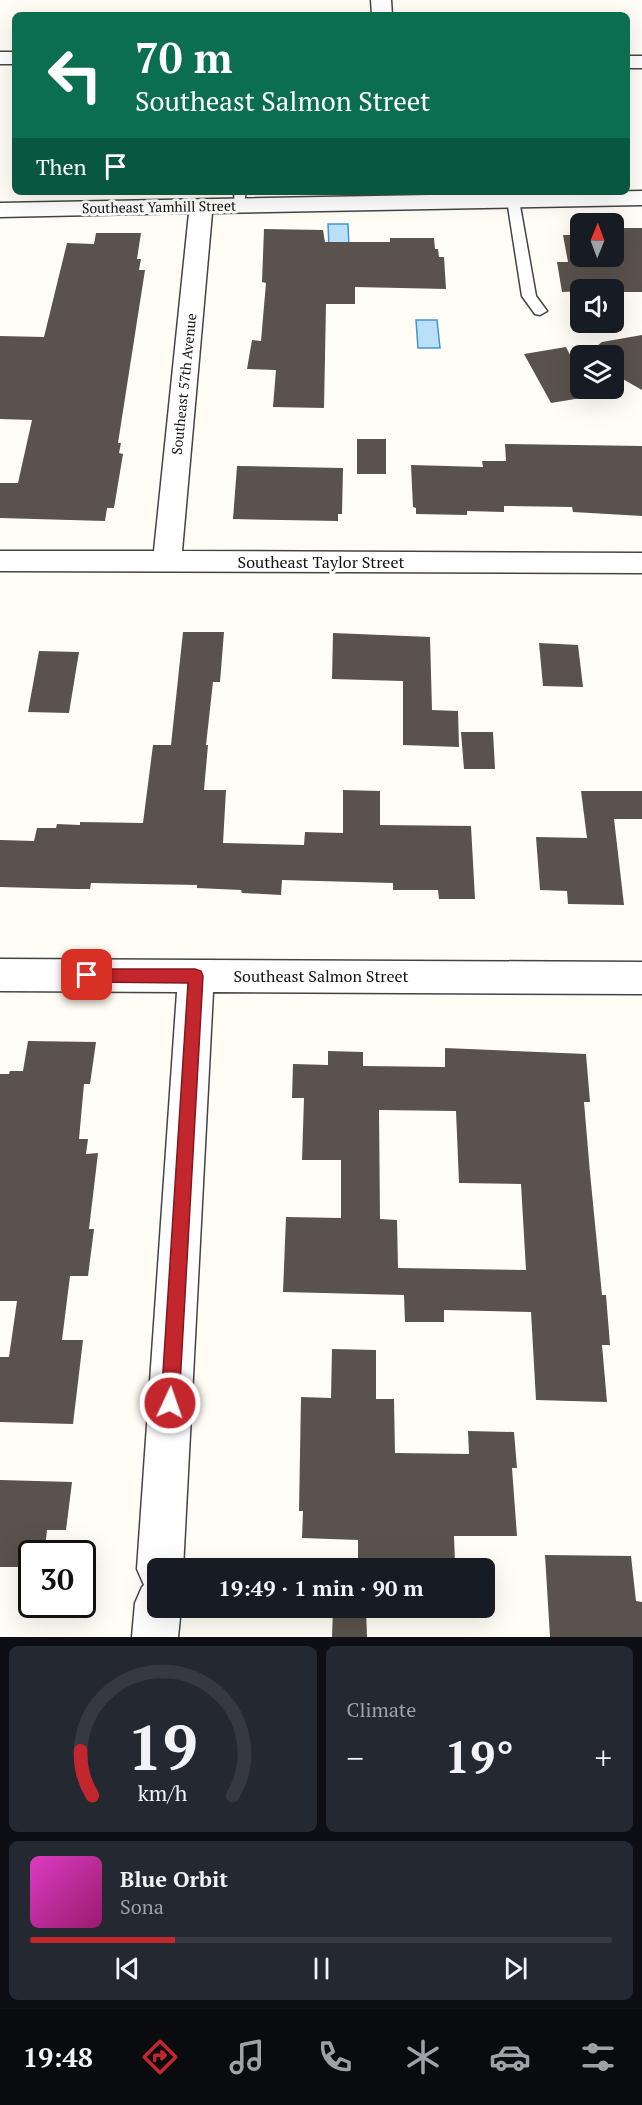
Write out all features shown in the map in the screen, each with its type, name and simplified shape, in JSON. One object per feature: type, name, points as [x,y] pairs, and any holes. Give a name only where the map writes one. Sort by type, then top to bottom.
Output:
[{"type":"street","name":"Southeast Yamhill Street","points":[[0,210],[201,206],[240,199],[642,198]]},
{"type":"street","name":"Southeast 57th Avenue","points":[[167,561],[201,206]]},
{"type":"street","name":"Southeast Taylor Street","points":[[0,561],[642,563]]},
{"type":"street","name":"Southeast Salmon Street","points":[[0,975],[642,978]]},
{"type":"street","points":[[161,1558],[195,976]]},
{"type":"street","points":[[155,1637],[157,1618]]},
{"type":"lane","points":[[513,200],[529,296],[540,311]]},
{"type":"water","points":[[328,224],[348,224],[349,247],[329,248]]},
{"type":"water","points":[[416,320],[437,320],[440,348],[418,348]]},
{"type":"building","points":[[624,228],[642,228],[642,292],[624,292],[624,279],[570,279],[570,292],[562,292],[557,262],[568,262],[563,235],[570,235],[570,267],[624,267]]},
{"type":"building","points":[[264,229],[323,230],[325,242],[390,242],[390,238],[434,238],[435,249],[438,249],[439,257],[444,257],[446,289],[355,287],[355,304],[326,304],[324,408],[273,407],[276,370],[247,369],[252,340],[261,341],[266,283],[262,282]]},
{"type":"building","points":[[96,233],[141,233],[137,259],[141,259],[139,270],[145,270],[118,443],[121,443],[119,453],[123,454],[114,508],[107,508],[105,521],[0,518],[0,483],[18,483],[32,420],[0,419],[0,336],[44,337],[67,243],[94,244]]},
{"type":"building","points":[[642,335],[642,390],[624,380],[624,345],[598,345],[602,342]]},
{"type":"building","points":[[566,347],[570,355],[570,399],[575,399],[551,403],[524,354]]},
{"type":"building","points":[[357,439],[386,439],[386,474],[357,474]]},
{"type":"building","points":[[505,444],[642,446],[642,516],[573,512],[572,507],[504,506],[504,512],[467,511],[467,515],[416,514],[416,508],[413,507],[411,465],[483,467],[482,461],[506,461]]},
{"type":"building","points":[[237,466],[343,468],[342,514],[338,514],[338,521],[233,519]]},
{"type":"building","points":[[183,632],[224,632],[220,682],[213,682],[204,790],[226,790],[223,843],[304,845],[305,832],[343,833],[343,790],[380,791],[380,825],[471,826],[475,899],[439,899],[438,890],[393,890],[393,883],[282,880],[281,895],[197,888],[197,885],[91,883],[90,889],[0,887],[0,840],[34,841],[37,828],[56,828],[57,824],[143,823],[153,745],[171,745]]},
{"type":"building","points":[[333,633],[430,637],[432,710],[458,711],[459,747],[403,745],[403,681],[332,679]]},
{"type":"building","points":[[539,643],[578,645],[583,687],[543,686]]},
{"type":"building","points":[[39,651],[79,652],[69,713],[28,712]]},
{"type":"building","points":[[461,732],[493,732],[495,769],[464,769]]},
{"type":"building","points":[[581,791],[642,791],[642,819],[614,819],[624,905],[568,904],[567,891],[540,890],[536,837],[587,838]]},
{"type":"building","points":[[28,1041],[96,1042],[90,1084],[84,1084],[79,1139],[88,1139],[86,1154],[98,1153],[89,1229],[94,1229],[88,1276],[70,1276],[62,1340],[83,1340],[73,1424],[0,1422],[0,1357],[9,1357],[17,1301],[0,1301],[0,1074],[23,1071]]},
{"type":"building","points":[[445,1048],[586,1054],[590,1102],[584,1102],[602,1295],[606,1295],[610,1345],[602,1345],[607,1402],[536,1400],[531,1312],[444,1310],[444,1322],[405,1322],[404,1295],[283,1292],[286,1217],[341,1218],[341,1160],[302,1160],[304,1098],[292,1098],[293,1064],[328,1065],[328,1051],[363,1052],[363,1066],[445,1067]],"holes":[[[379,1110],[456,1111],[459,1183],[521,1184],[526,1270],[398,1268],[397,1220],[380,1219]]]},
{"type":"building","points":[[332,1349],[376,1350],[376,1399],[394,1399],[395,1453],[469,1454],[468,1431],[514,1432],[517,1468],[512,1468],[517,1536],[454,1536],[455,1558],[358,1558],[358,1540],[302,1538],[303,1511],[299,1511],[301,1397],[331,1398]]},
{"type":"building","points":[[0,1480],[72,1482],[66,1530],[47,1530],[46,1540],[18,1540],[18,1567],[0,1567]]},
{"type":"building","points":[[545,1555],[631,1556],[636,1601],[642,1602],[642,1637],[550,1637]]},
{"type":"building","points":[[333,1618],[366,1618],[367,1637],[332,1637]]},
{"type":"route","points":[[87,975],[195,976],[170,1403]]}]
